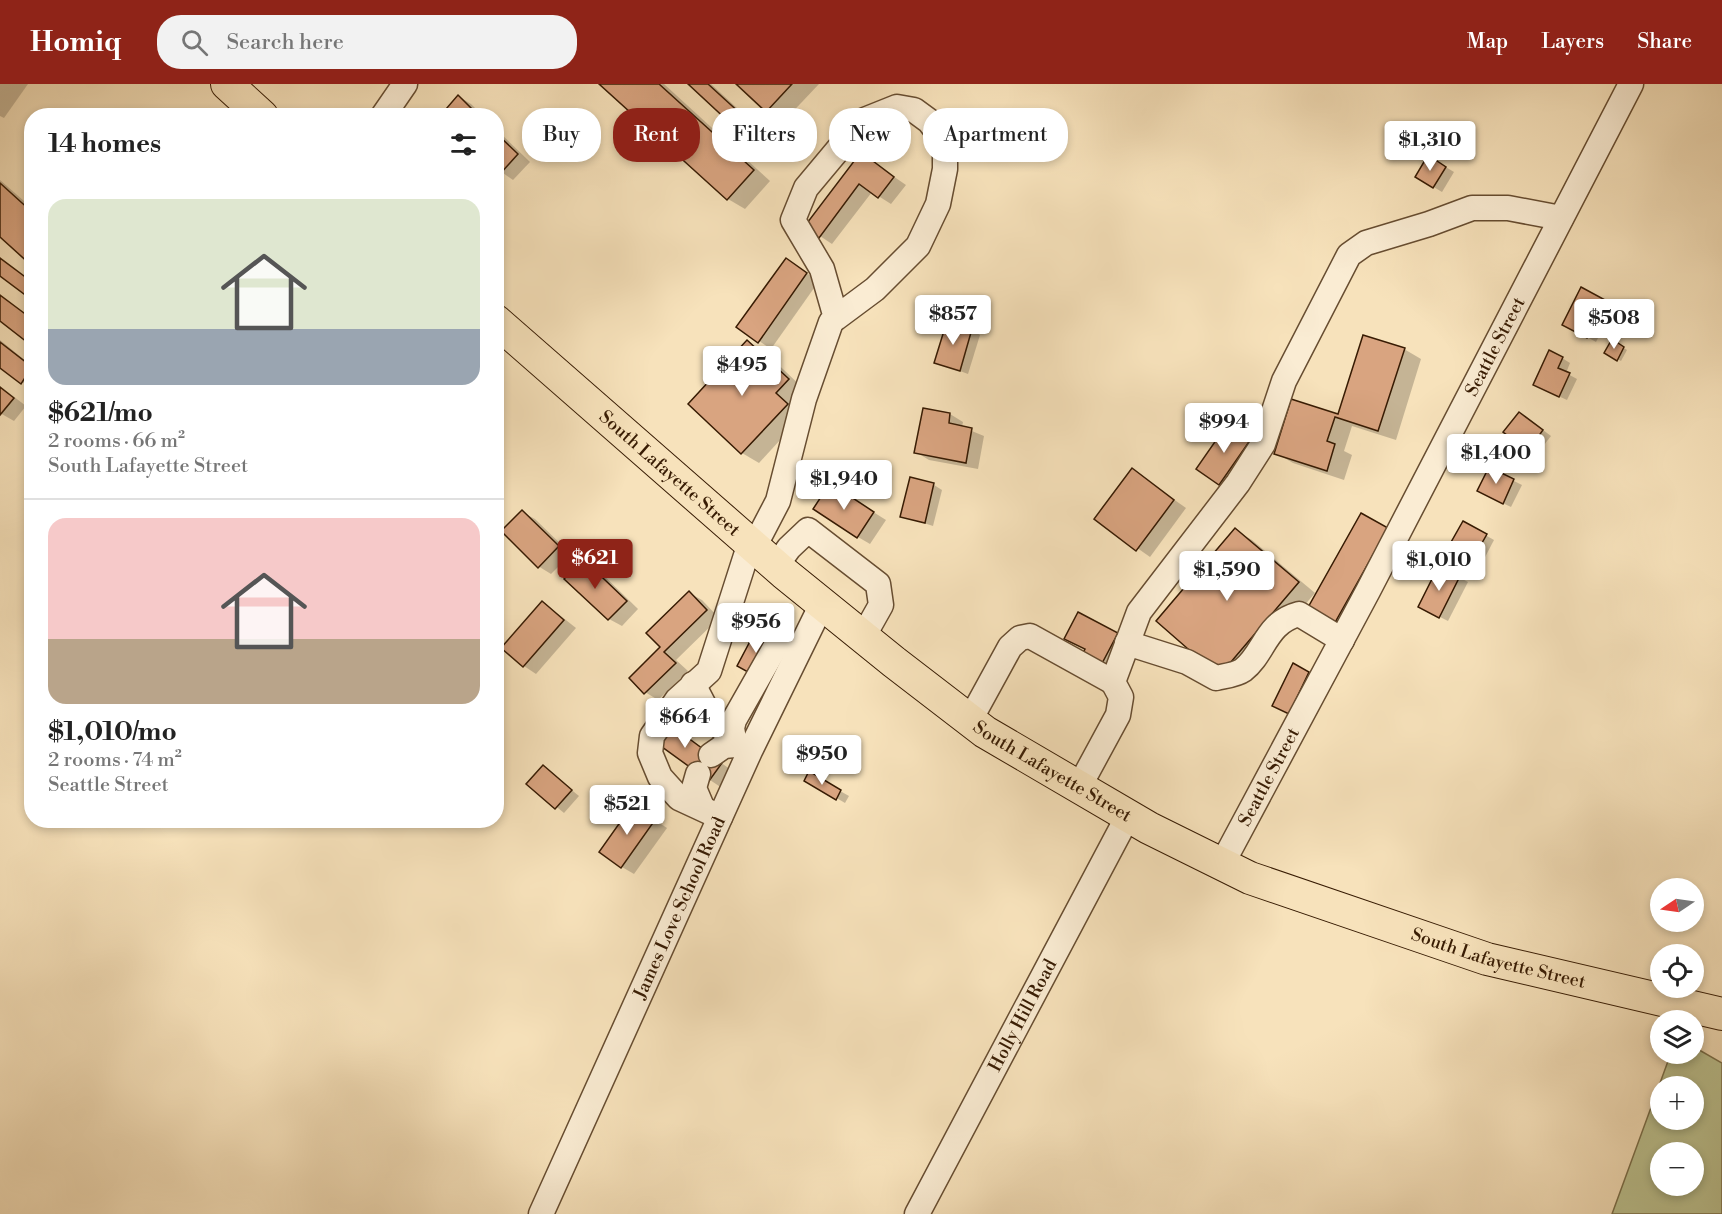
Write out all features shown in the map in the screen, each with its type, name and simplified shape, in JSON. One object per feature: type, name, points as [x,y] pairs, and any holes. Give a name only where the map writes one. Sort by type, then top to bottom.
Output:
[{"type":"main road","points":[[227,84],[253,108]]},
{"type":"main road","name":"South Lafayette Street","points":[[504,328],[760,552],[863,637],[970,720],[1128,816],[1250,878],[1340,910],[1487,958],[1722,1014]]},
{"type":"street","points":[[388,108],[405,84]]},
{"type":"street","name":"Seattle Street","points":[[1222,864],[1342,640],[1631,84]]},
{"type":"street","points":[[711,812],[679,798],[660,777],[650,753],[651,736],[693,684],[709,671],[760,552],[778,501],[804,399],[831,322],[875,289],[918,246],[938,204],[945,169],[945,142],[929,121],[914,110],[897,107],[862,122],[806,188],[793,220],[822,269],[836,318]]},
{"type":"street","points":[[1113,682],[1139,612],[1238,483],[1263,444],[1284,381],[1349,255],[1366,243],[1472,208],[1508,208],[1561,218]]},
{"type":"street","points":[[760,552],[789,548],[808,530],[878,584],[881,605],[863,637]]},
{"type":"street","name":"James Love School Road","points":[[541,1214],[711,812],[743,748],[822,604]]},
{"type":"street","points":[[1127,643],[1187,662],[1216,678],[1244,670],[1273,630],[1288,617],[1299,614],[1342,640]]},
{"type":"street","points":[[970,720],[1010,647],[1020,638],[1030,636],[1113,682],[1121,697],[1118,715],[1079,787]]},
{"type":"street","points":[[693,684],[708,711],[743,748]]},
{"type":"street","points":[[711,812],[694,788],[705,764],[724,746],[743,748]]},
{"type":"street","name":"Holly Hill Road","points":[[917,1214],[1128,816]]},
{"type":"green space","points":[[1704,1053],[1722,1063],[1722,1214],[1612,1214],[1650,1110],[1650,1130],[1704,1130],[1704,1076],[1663,1076],[1667,1064],[1704,1064]]},
{"type":"building","points":[[599,84],[659,84],[686,108],[625,108]]},
{"type":"building","points":[[688,84],[708,84],[734,108],[714,108]]},
{"type":"building","points":[[736,84],[792,84],[770,108],[762,108]]},
{"type":"building","points":[[458,95],[471,108],[447,108]]},
{"type":"building","points":[[700,121],[712,132],[712,162],[745,162],[754,170],[727,200],[685,162],[700,162]]},
{"type":"building","points":[[504,141],[518,154],[504,170]]},
{"type":"building","points":[[1428,155],[1446,167],[1433,188],[1415,177]]},
{"type":"building","points":[[853,162],[874,162],[894,177],[878,198],[859,184],[819,238],[804,227]]},
{"type":"building","points":[[0,183],[24,205],[24,259],[0,237]]},
{"type":"building","points":[[0,258],[24,276],[24,294],[0,276]]},
{"type":"building","points":[[786,258],[807,273],[758,343],[736,327]]},
{"type":"building","points":[[1581,287],[1607,301],[1587,338],[1562,325]]},
{"type":"building","points":[[0,295],[24,313],[24,340],[0,321]]},
{"type":"building","points":[[947,321],[972,329],[960,371],[934,363]]},
{"type":"building","points":[[1363,335],[1405,348],[1378,431],[1335,417],[1327,441],[1335,444],[1327,471],[1274,454],[1291,399],[1338,414]]},
{"type":"building","points":[[1612,339],[1624,347],[1617,361],[1604,353]]},
{"type":"building","points":[[747,340],[789,379],[776,393],[788,404],[741,454],[688,404]]},
{"type":"building","points":[[0,342],[24,361],[24,379],[21,384],[0,368]]},
{"type":"building","points":[[1549,350],[1563,357],[1558,368],[1570,373],[1559,397],[1533,385]]},
{"type":"building","points":[[0,387],[14,398],[0,415]]},
{"type":"building","points":[[923,408],[950,413],[949,423],[972,428],[966,463],[914,453]]},
{"type":"building","points":[[1519,412],[1543,430],[1528,451],[1503,432]]},
{"type":"building","points":[[1228,423],[1251,439],[1219,485],[1196,469]]},
{"type":"building","points":[[1489,467],[1514,479],[1503,504],[1477,491]]},
{"type":"building","points":[[1132,468],[1174,500],[1136,551],[1094,519]]},
{"type":"building","points":[[910,477],[934,483],[925,523],[900,517]]},
{"type":"building","points":[[830,483],[874,512],[857,538],[813,509]]},
{"type":"building","points":[[522,510],[559,546],[538,568],[504,534],[504,528]]},
{"type":"building","points":[[1361,513],[1388,528],[1333,626],[1306,611]]},
{"type":"building","points":[[1463,521],[1487,534],[1474,557],[1450,544]]},
{"type":"building","points":[[1235,528],[1299,582],[1219,676],[1156,621]]},
{"type":"building","points":[[583,559],[627,601],[608,620],[564,579]]},
{"type":"building","points":[[1439,565],[1460,576],[1439,618],[1418,607]]},
{"type":"building","points":[[689,591],[707,610],[664,652],[676,663],[644,694],[629,678],[660,647],[646,633]]},
{"type":"building","points":[[542,601],[564,620],[523,667],[504,651],[504,645]]},
{"type":"building","points":[[1078,612],[1118,633],[1099,669],[1080,659],[1085,649],[1064,639]]},
{"type":"building","points":[[756,630],[776,641],[757,677],[737,666]]},
{"type":"building","points":[[1293,663],[1309,672],[1289,714],[1272,706]]},
{"type":"building","points":[[661,718],[722,763],[709,781],[647,736]]},
{"type":"building","points":[[543,765],[572,790],[555,809],[526,784]]},
{"type":"building","points":[[809,771],[841,790],[836,800],[804,781]]},
{"type":"building","points":[[633,804],[655,820],[621,868],[599,852]]}]
